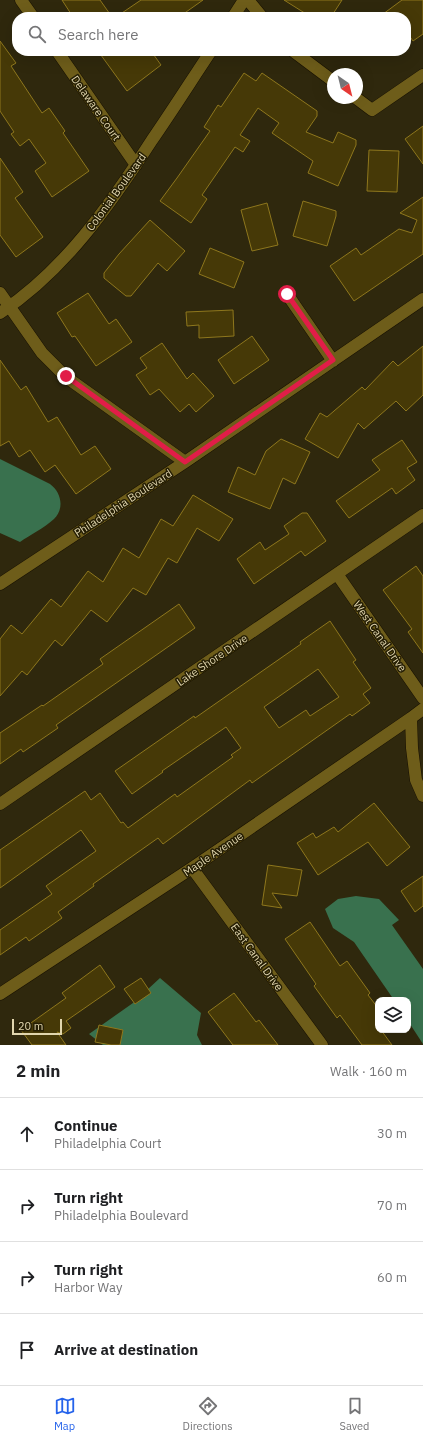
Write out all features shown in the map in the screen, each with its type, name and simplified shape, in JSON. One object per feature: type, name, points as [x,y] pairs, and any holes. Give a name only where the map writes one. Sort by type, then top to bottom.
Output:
[{"type":"street","points":[[21,0],[29,12]]},
{"type":"street","points":[[236,12],[244,0]]},
{"type":"street","points":[[248,0],[258,12]]},
{"type":"street","name":"Delaware Court","points":[[60,56],[136,165]]},
{"type":"street","name":"Colonial Boulevard","points":[[5,310],[47,275],[78,243],[103,213],[208,56]]},
{"type":"street","points":[[300,56],[327,76]]},
{"type":"street","points":[[363,103],[372,110],[423,75]]},
{"type":"street","points":[[0,293],[5,310],[42,353],[66,376],[185,462]]},
{"type":"street","points":[[287,294],[333,360]]},
{"type":"street","name":"Philadelphia Boulevard","points":[[0,584],[185,462],[423,299]]},
{"type":"street","name":"Lake Shore Drive","points":[[0,804],[423,515]]},
{"type":"street","name":"West Canal Drive","points":[[337,574],[423,698]]},
{"type":"street","name":"Maple Avenue","points":[[0,994],[192,868],[411,718],[423,708]]},
{"type":"street","points":[[411,718],[412,748],[416,780],[423,796]]},
{"type":"street","name":"East Canal Drive","points":[[192,868],[322,1045]]},
{"type":"shaded area","points":[[0,459],[50,484],[57,491],[60,500],[60,510],[54,519],[20,542],[0,533]]},
{"type":"shaded area","points":[[356,896],[379,899],[399,920],[392,925],[423,969],[423,1044],[411,1026],[411,997],[392,997],[354,942],[333,928],[325,909],[338,899]]},
{"type":"shaded area","points":[[160,978],[201,1013],[197,1035],[202,1045],[103,1045],[89,1034],[133,1003]]},
{"type":"building","points":[[62,0],[100,0],[108,12],[70,12]]},
{"type":"building","points":[[141,0],[203,0],[186,12],[123,12]]},
{"type":"building","points":[[284,0],[342,0],[334,12],[303,12]]},
{"type":"building","points":[[402,0],[423,0],[423,34],[413,41],[411,38],[411,12],[386,12]]},
{"type":"building","points":[[0,41],[16,63],[11,66],[42,113],[49,108],[65,131],[63,133],[89,171],[52,197],[35,171],[46,163],[29,139],[20,146],[11,134],[14,132],[0,111]]},
{"type":"building","points":[[102,56],[155,56],[161,65],[127,91]]},
{"type":"building","points":[[244,73],[256,81],[262,73],[317,111],[317,116],[306,132],[333,143],[338,132],[356,140],[356,145],[338,186],[308,173],[313,161],[272,133],[279,123],[258,108],[240,135],[250,141],[243,152],[235,147],[202,195],[207,199],[191,223],[160,201],[210,131],[204,127],[218,105],[221,107]]},
{"type":"building","points":[[423,126],[423,164],[405,139]]},
{"type":"building","points":[[369,150],[399,151],[397,192],[367,191]]},
{"type":"building","points":[[0,158],[23,192],[15,198],[43,237],[16,257],[0,235]]},
{"type":"building","points":[[423,197],[423,254],[354,301],[330,266],[356,248],[361,255],[399,229],[412,233],[417,220],[400,213]]},
{"type":"building","points":[[303,201],[336,211],[336,216],[327,246],[293,236]]},
{"type":"building","points":[[267,203],[278,245],[252,251],[241,210]]},
{"type":"building","points":[[150,220],[185,251],[167,271],[158,263],[131,296],[126,296],[104,278],[104,273]]},
{"type":"building","points":[[210,248],[244,262],[234,288],[199,274]]},
{"type":"building","points":[[88,293],[109,324],[116,319],[132,342],[96,366],[75,336],[72,337],[57,313]]},
{"type":"building","points":[[233,310],[234,336],[199,338],[199,325],[187,326],[186,312]]},
{"type":"building","points":[[252,336],[269,360],[234,384],[218,360]]},
{"type":"building","points":[[162,343],[187,379],[193,373],[214,396],[196,412],[189,404],[180,412],[159,389],[150,395],[136,375],[147,368],[140,358]]},
{"type":"building","points":[[423,346],[423,395],[406,411],[396,401],[364,429],[358,423],[338,458],[305,439],[320,413],[327,417],[362,387],[365,390],[393,361],[398,366]]},
{"type":"building","points":[[0,360],[21,390],[26,386],[48,422],[57,417],[81,455],[95,446],[111,469],[76,494],[55,465],[45,472],[30,450],[19,457],[9,441],[0,446]]},
{"type":"building","points":[[281,439],[310,452],[295,484],[283,478],[270,509],[228,492],[238,467],[255,475],[266,451]]},
{"type":"building","points":[[402,440],[417,462],[407,468],[415,480],[396,494],[392,488],[349,518],[336,501],[380,470],[372,460]]},
{"type":"building","points":[[193,495],[233,519],[219,541],[197,528],[177,563],[168,558],[146,595],[133,588],[107,622],[91,610],[62,646],[55,640],[27,675],[22,671],[0,696],[0,639],[11,625],[22,634],[51,599],[61,607],[88,571],[103,582],[123,548],[139,558],[161,519],[173,526]]},
{"type":"building","points":[[302,513],[307,513],[326,541],[305,556],[301,551],[254,584],[237,559],[260,542],[265,550],[289,534],[284,526]]},
{"type":"building","points":[[416,566],[423,576],[423,653],[408,632],[412,629],[383,590]]},
{"type":"building","points":[[179,604],[195,628],[56,725],[58,728],[23,752],[21,749],[0,764],[0,733],[42,705],[43,706],[103,664],[100,659]]},
{"type":"building","points":[[330,621],[356,660],[353,662],[371,688],[363,694],[370,703],[352,716],[350,714],[252,783],[250,780],[163,844],[158,838],[93,884],[94,886],[58,912],[62,918],[29,941],[26,937],[0,955],[0,930],[52,894],[46,886],[96,851],[81,830],[0,888],[0,850],[85,791],[91,800],[100,793],[121,823],[123,822],[128,828],[175,794],[177,797],[233,757],[231,755],[241,748],[226,727],[162,771],[163,772],[132,794],[115,771],[194,716],[195,718],[301,644],[300,642]],"holes":[[[318,669],[339,697],[310,716],[306,710],[279,728],[264,707]]]},
{"type":"building","points":[[374,803],[410,847],[387,866],[368,842],[318,875],[297,843],[313,833],[316,838],[334,827],[338,832]]},
{"type":"building","points":[[268,865],[302,870],[297,896],[272,893],[282,908],[262,905]]},
{"type":"building","points":[[423,876],[423,906],[415,912],[401,891]]},
{"type":"building","points":[[310,922],[340,966],[347,961],[370,993],[368,995],[375,1004],[375,1033],[383,1033],[392,1045],[362,1045],[340,1015],[337,1018],[314,986],[316,984],[285,939]]},
{"type":"building","points":[[100,965],[115,987],[66,1021],[71,1028],[63,1034],[57,1032],[66,1045],[32,1045],[21,1030],[66,998],[62,993]]},
{"type":"building","points":[[141,978],[151,993],[135,1004],[124,989]]},
{"type":"building","points":[[234,993],[256,1022],[259,1020],[278,1045],[233,1045],[208,1012]]},
{"type":"building","points":[[99,1025],[123,1030],[120,1045],[95,1042]]},
{"type":"route","points":[[66,376],[185,462],[333,360],[287,294]]}]
